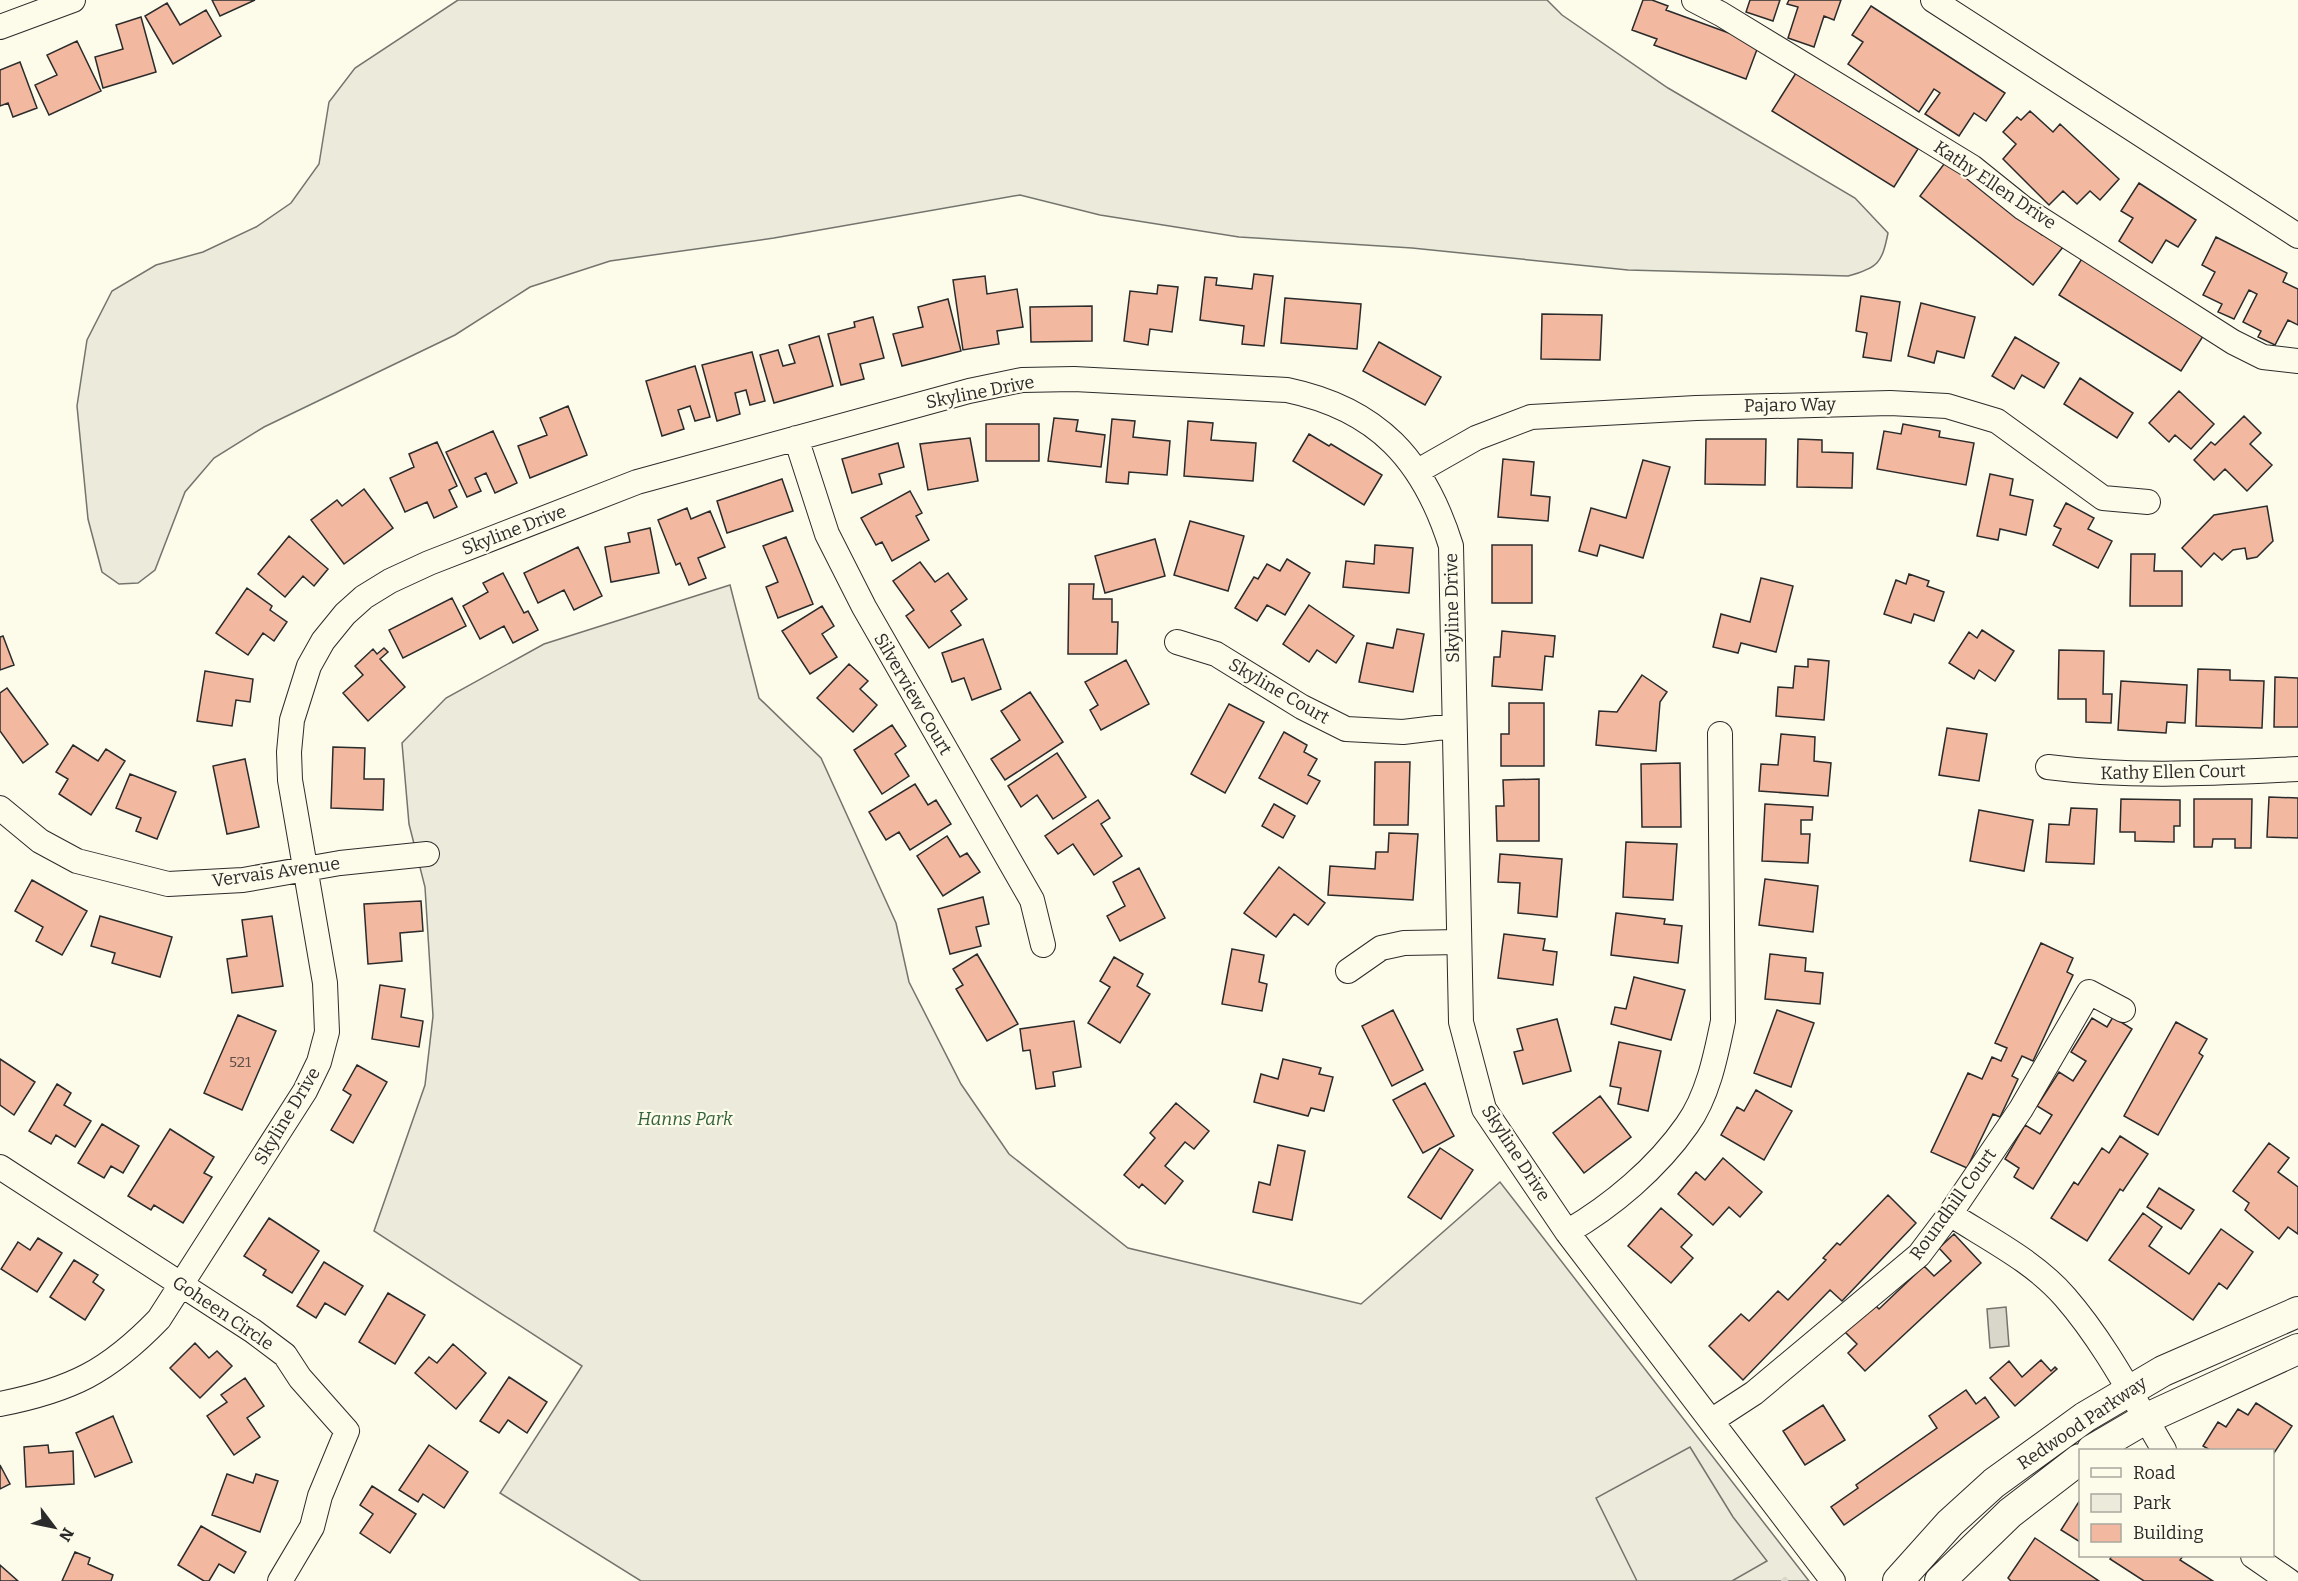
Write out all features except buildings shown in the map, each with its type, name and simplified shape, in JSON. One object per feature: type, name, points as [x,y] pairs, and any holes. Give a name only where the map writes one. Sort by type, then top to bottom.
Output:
[{"type":"main road","name":"Redwood Parkway","points":[[1898,1581],[1950,1523],[1994,1483],[2130,1388],[2298,1312]]},
{"type":"main road","name":"Redwood Parkway","points":[[2094,1449],[2145,1419],[2298,1349]]},
{"type":"main road","name":"Redwood Parkway","points":[[1940,1581],[2010,1513],[2079,1460]]},
{"type":"street","points":[[0,27],[73,0]]},
{"type":"street","name":"Kathy Ellen Drive","points":[[1694,0],[1721,14],[1972,167],[2023,208],[2233,342],[2263,357],[2298,360]]},
{"type":"street","points":[[1933,0],[2298,236]]},
{"type":"street","name":"Skyline Drive","points":[[0,1404],[67,1387],[116,1361],[159,1319],[305,1091],[319,1062],[327,1032],[326,983],[290,780],[289,752],[292,720],[309,666],[323,641],[345,614],[364,597],[390,581],[429,563],[637,482],[969,391],[1022,380],[1074,379],[1287,390],[1322,398],[1351,411],[1396,446],[1418,471],[1440,511],[1451,546],[1454,577],[1453,726],[1461,1022],[1484,1109],[1567,1232],[1833,1581]]},
{"type":"street","name":"Pajaro Way","points":[[1418,471],[1476,438],[1531,417],[1696,408],[1890,403],[1947,406],[1997,421],[2103,498],[2148,502]]},
{"type":"street","name":"Silverview Court","points":[[796,438],[827,534],[864,607],[1032,900],[1044,945]]},
{"type":"street","name":"Skyline Court","points":[[1177,642],[1216,654],[1302,707],[1346,729],[1403,732],[1453,726]]},
{"type":"street","points":[[1567,1232],[1615,1199],[1648,1169],[1688,1124],[1717,1052],[1724,1020],[1720,734]]},
{"type":"street","name":"Kathy Ellen Court","points":[[2048,767],[2100,774],[2150,775],[2298,769]]},
{"type":"street","name":"Vervais Avenue","points":[[0,808],[40,841],[77,861],[168,884],[243,880],[306,871],[340,863],[427,854]]},
{"type":"street","points":[[1348,971],[1380,948],[1404,943],[1459,942]]},
{"type":"street","name":"Roundhill Court","points":[[1711,1421],[1754,1393],[1919,1255],[1950,1214],[2020,1109],[2089,992],[2123,1010]]},
{"type":"street","name":"Goheen Circle","points":[[0,1167],[182,1284],[285,1355],[300,1378],[347,1431],[320,1496],[312,1527],[280,1581]]},
{"type":"street","points":[[1950,1214],[2027,1263],[2064,1296],[2130,1388],[2163,1449]]},
{"type":"street","points":[[2254,1557],[2289,1581]]},
{"type":"green space","points":[[458,0],[1547,0],[1562,15],[1668,88],[1855,198],[1888,233],[1881,258],[1877,263],[1866,270],[1848,276],[1628,270],[1412,248],[1239,237],[1100,215],[1020,195],[774,238],[610,261],[530,287],[455,335],[264,427],[214,458],[185,492],[155,570],[138,583],[119,584],[102,572],[88,519],[77,406],[87,340],[112,291],[156,265],[203,252],[256,227],[291,203],[319,164],[329,102],[355,68]]},
{"type":"green space","name":"Hanns Park","points":[[730,585],[759,698],[821,758],[896,923],[909,982],[961,1084],[1009,1154],[1128,1248],[1361,1304],[1500,1182],[1809,1581],[641,1581],[500,1493],[582,1366],[374,1231],[425,1085],[433,1016],[425,887],[409,824],[402,743],[446,698],[544,644]]},
{"type":"shaded area","points":[[2006,1307],[2009,1346],[1990,1348],[1987,1309]]},
{"type":"shaded area","points":[[1690,1447],[1733,1517],[1767,1561],[1732,1581],[1637,1581],[1596,1498]]}]
